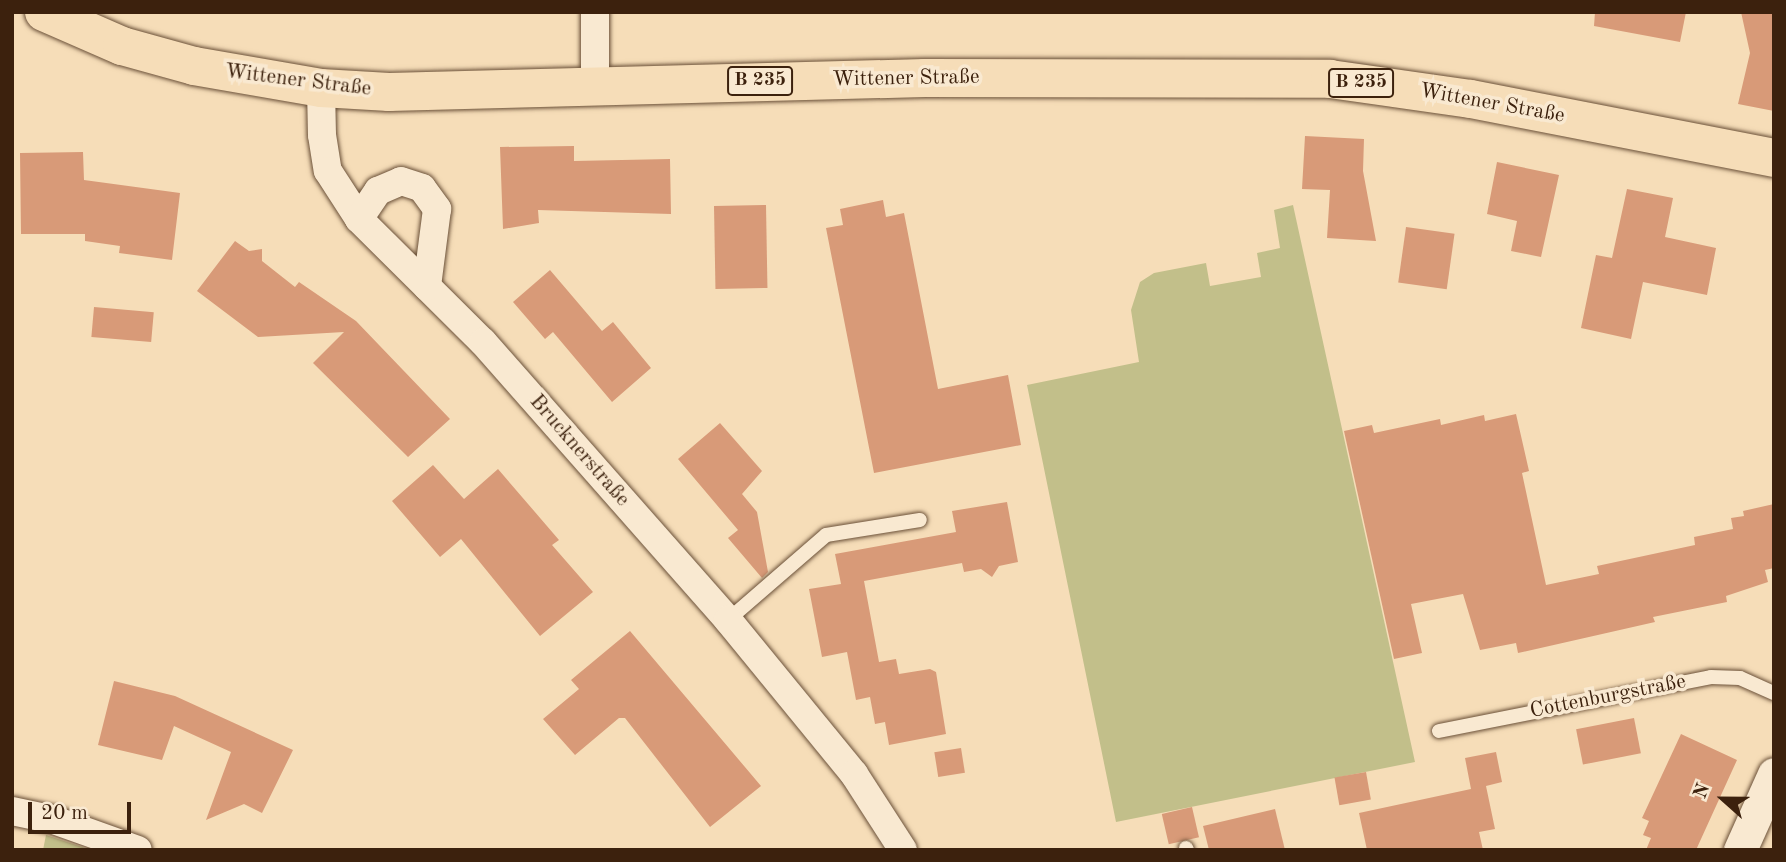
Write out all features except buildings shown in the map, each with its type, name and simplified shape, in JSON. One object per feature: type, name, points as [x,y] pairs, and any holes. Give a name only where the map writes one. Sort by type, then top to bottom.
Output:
[{"type":"main road","name":"Wittener Straße","points":[[44,12],[122,46],[194,66],[321,88],[388,92],[595,84],[925,78],[1330,79],[1471,99],[1774,158]]},
{"type":"street","points":[[595,12],[595,84]]},
{"type":"street","name":"Brucknerstraße","points":[[321,88],[322,135],[328,171],[359,219],[483,342],[728,620],[854,774],[903,850]]},
{"type":"street","points":[[359,219],[378,191],[401,181],[422,188],[436,209],[427,286]]},
{"type":"street","points":[[1740,850],[1774,774]]},
{"type":"street","points":[[12,811],[51,819],[138,850]]},
{"type":"lane","points":[[728,620],[826,535],[920,520]]},
{"type":"lane","name":"Cottenburgstraße","points":[[1439,731],[1711,677],[1740,678],[1774,693]]},
{"type":"shaded area","points":[[1293,205],[1415,762],[1116,822],[1027,385],[1139,362],[1131,310],[1140,282],[1154,273],[1206,263],[1210,286],[1261,277],[1257,253],[1280,248],[1274,210]]},
{"type":"shaded area","points":[[46,835],[91,850],[43,850]]}]
